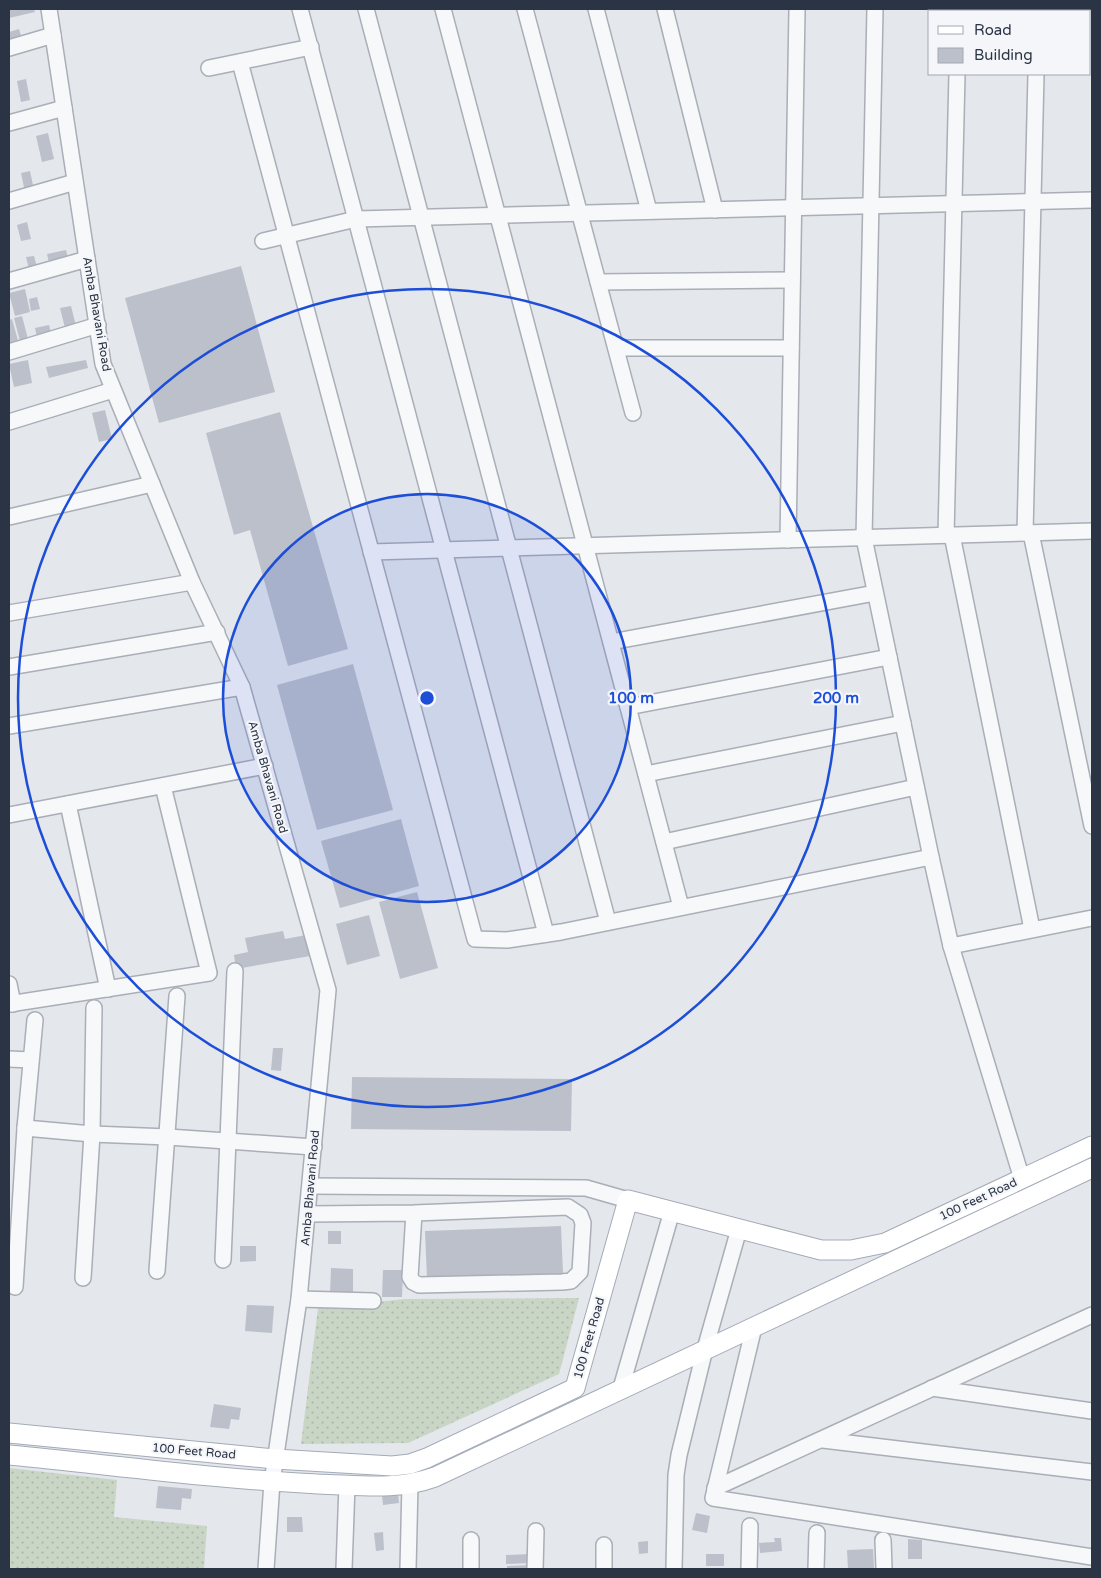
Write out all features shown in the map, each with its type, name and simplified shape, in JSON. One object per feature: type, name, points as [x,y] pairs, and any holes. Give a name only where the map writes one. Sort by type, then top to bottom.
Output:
[{"type":"main road","name":"100 Feet Road","points":[[9,1433],[275,1459],[392,1466],[410,1464],[427,1458],[575,1388],[628,1200],[821,1250],[851,1250],[885,1243],[1092,1146]]},
{"type":"main road","name":"100 Feet Road","points":[[9,1455],[272,1482],[393,1487],[410,1484],[435,1477],[1092,1168]]},
{"type":"street","name":"Amba Bhavani Road","points":[[48,9],[103,364],[192,582],[242,687],[328,990],[300,1299],[272,1482],[266,1569]]},
{"type":"street","points":[[300,9],[546,934]]},
{"type":"street","points":[[366,9],[608,922]]},
{"type":"street","points":[[443,9],[681,907]]},
{"type":"street","points":[[525,9],[633,413]]},
{"type":"street","points":[[596,9],[649,211]]},
{"type":"street","points":[[665,9],[715,210]]},
{"type":"street","points":[[788,540],[797,9]]},
{"type":"street","points":[[875,9],[864,538],[930,857],[951,946],[1022,1179]]},
{"type":"street","points":[[9,48],[52,35]]},
{"type":"street","points":[[209,68],[311,47]]},
{"type":"street","points":[[240,62],[475,939],[507,940],[546,934],[930,857]]},
{"type":"street","points":[[958,75],[949,535],[1032,929]]},
{"type":"street","points":[[1036,75],[1028,533],[1092,826]]},
{"type":"street","points":[[9,123],[64,108]]},
{"type":"street","points":[[9,201],[75,182]]},
{"type":"street","points":[[263,241],[356,219],[1092,200]]},
{"type":"street","points":[[9,282],[87,259]]},
{"type":"street","points":[[598,282],[792,280]]},
{"type":"street","points":[[9,352],[98,326]]},
{"type":"street","points":[[616,348],[791,348]]},
{"type":"street","points":[[9,422],[113,390]]},
{"type":"street","points":[[9,517],[152,484]]},
{"type":"street","points":[[371,552],[1092,531]]},
{"type":"street","points":[[9,613],[192,582]]},
{"type":"street","points":[[611,642],[875,593]]},
{"type":"street","points":[[9,667],[216,632]]},
{"type":"street","points":[[628,707],[889,657]]},
{"type":"street","points":[[9,726],[242,687]]},
{"type":"street","points":[[646,774],[903,723]]},
{"type":"street","points":[[9,815],[265,766]]},
{"type":"street","points":[[9,984],[11,1004],[208,973],[163,786]]},
{"type":"street","points":[[664,842],[916,787]]},
{"type":"street","points":[[68,804],[108,989]]},
{"type":"street","points":[[951,946],[1092,918]]},
{"type":"street","points":[[224,1260],[235,971]]},
{"type":"street","points":[[157,1271],[177,996]]},
{"type":"street","points":[[83,1278],[92,1134],[94,1008]]},
{"type":"street","points":[[15,1287],[30,1060],[35,1020]]},
{"type":"street","points":[[9,1059],[30,1060]]},
{"type":"street","points":[[25,1128],[92,1134],[168,1136],[227,1142],[314,1147]]},
{"type":"street","points":[[311,1186],[586,1188],[628,1200]]},
{"type":"street","points":[[308,1214],[568,1208],[580,1215],[583,1223],[580,1272],[571,1281],[562,1282],[419,1285],[413,1282],[410,1277],[414,1213]]},
{"type":"street","points":[[621,1388],[672,1211]]},
{"type":"street","points":[[674,1569],[677,1464],[705,1349],[740,1229]]},
{"type":"street","points":[[300,1299],[373,1301]]},
{"type":"street","points":[[715,1488],[1092,1315]]},
{"type":"street","points":[[754,1326],[713,1498],[1092,1557]]},
{"type":"street","points":[[932,1388],[1092,1411]]},
{"type":"street","points":[[821,1440],[1092,1472]]},
{"type":"street","points":[[408,1569],[410,1484]]},
{"type":"street","points":[[344,1569],[347,1485]]},
{"type":"street","points":[[749,1569],[750,1526]]},
{"type":"street","points":[[535,1569],[536,1531]]},
{"type":"street","points":[[816,1569],[817,1533]]},
{"type":"street","points":[[471,1540],[471,1569]]},
{"type":"street","points":[[883,1540],[884,1569]]},
{"type":"street","points":[[604,1545],[604,1569]]},
{"type":"green space","points":[[579,1298],[559,1374],[408,1443],[301,1444],[318,1308],[405,1299]]},
{"type":"green space","points":[[9,1468],[117,1480],[114,1517],[207,1526],[204,1569],[9,1569]]},
{"type":"building","points":[[9,9],[34,9],[35,12],[9,18]]},
{"type":"building","points":[[19,29],[22,39],[9,42],[9,32]]},
{"type":"building","points":[[26,79],[30,100],[21,102],[17,81]]},
{"type":"building","points":[[48,133],[54,159],[42,162],[36,136]]},
{"type":"building","points":[[30,171],[34,190],[25,192],[21,173]]},
{"type":"building","points":[[27,222],[31,239],[21,241],[17,225]]},
{"type":"building","points":[[66,250],[68,258],[49,263],[47,254]]},
{"type":"building","points":[[34,256],[37,267],[29,269],[26,257]]},
{"type":"building","points":[[241,266],[275,392],[159,423],[125,298]]},
{"type":"building","points":[[25,289],[30,312],[15,316],[9,293]]},
{"type":"building","points":[[37,297],[40,309],[31,311],[29,299]]},
{"type":"building","points":[[71,306],[76,326],[65,328],[60,308]]},
{"type":"building","points":[[22,316],[28,339],[20,341],[14,318]]},
{"type":"building","points":[[12,319],[19,344],[9,346],[9,320]]},
{"type":"building","points":[[49,325],[51,333],[37,337],[35,328]]},
{"type":"building","points":[[28,360],[32,383],[14,387],[9,364]]},
{"type":"building","points":[[86,360],[88,368],[49,378],[46,367]]},
{"type":"building","points":[[105,410],[112,439],[99,442],[92,413]]},
{"type":"building","points":[[280,412],[348,649],[288,666],[250,530],[234,535],[206,433]]},
{"type":"building","points":[[353,664],[393,810],[317,830],[277,685]]},
{"type":"building","points":[[401,819],[419,886],[340,908],[321,841]]},
{"type":"building","points":[[417,892],[438,968],[400,979],[379,902]]},
{"type":"building","points":[[369,915],[380,956],[347,965],[336,924]]},
{"type":"building","points":[[283,931],[285,939],[306,935],[310,956],[236,969],[234,955],[248,952],[245,938]]},
{"type":"building","points":[[273,1048],[283,1048],[281,1071],[271,1070]]},
{"type":"building","points":[[352,1077],[572,1079],[571,1131],[351,1129]]},
{"type":"building","points":[[561,1226],[563,1274],[427,1279],[425,1231]]},
{"type":"building","points":[[328,1231],[341,1231],[341,1244],[328,1244]]},
{"type":"building","points":[[240,1246],[256,1246],[256,1261],[240,1262]]},
{"type":"building","points":[[331,1268],[353,1269],[353,1297],[330,1296]]},
{"type":"building","points":[[383,1270],[403,1270],[402,1297],[382,1297]]},
{"type":"building","points":[[247,1305],[274,1306],[272,1333],[245,1331]]},
{"type":"building","points":[[214,1404],[241,1408],[239,1420],[231,1419],[229,1429],[210,1427]]},
{"type":"building","points":[[158,1486],[192,1489],[191,1499],[182,1498],[181,1510],[156,1508]]},
{"type":"building","points":[[398,1494],[399,1503],[383,1505],[382,1495]]},
{"type":"building","points":[[696,1513],[710,1516],[707,1533],[692,1530]]},
{"type":"building","points":[[287,1517],[302,1517],[303,1532],[287,1532]]},
{"type":"building","points":[[383,1532],[384,1550],[376,1551],[374,1533]]},
{"type":"building","points":[[774,1538],[781,1538],[782,1551],[760,1553],[759,1543],[775,1542]]},
{"type":"building","points":[[908,1539],[922,1540],[922,1559],[908,1559]]},
{"type":"building","points":[[648,1541],[648,1553],[639,1554],[638,1542]]},
{"type":"building","points":[[873,1549],[874,1568],[848,1569],[847,1550]]},
{"type":"building","points":[[530,1554],[531,1563],[506,1564],[506,1555]]},
{"type":"building","points":[[706,1554],[724,1554],[724,1566],[706,1566]]},
{"type":"building","points":[[531,1565],[531,1569],[507,1569],[507,1566]]}]
